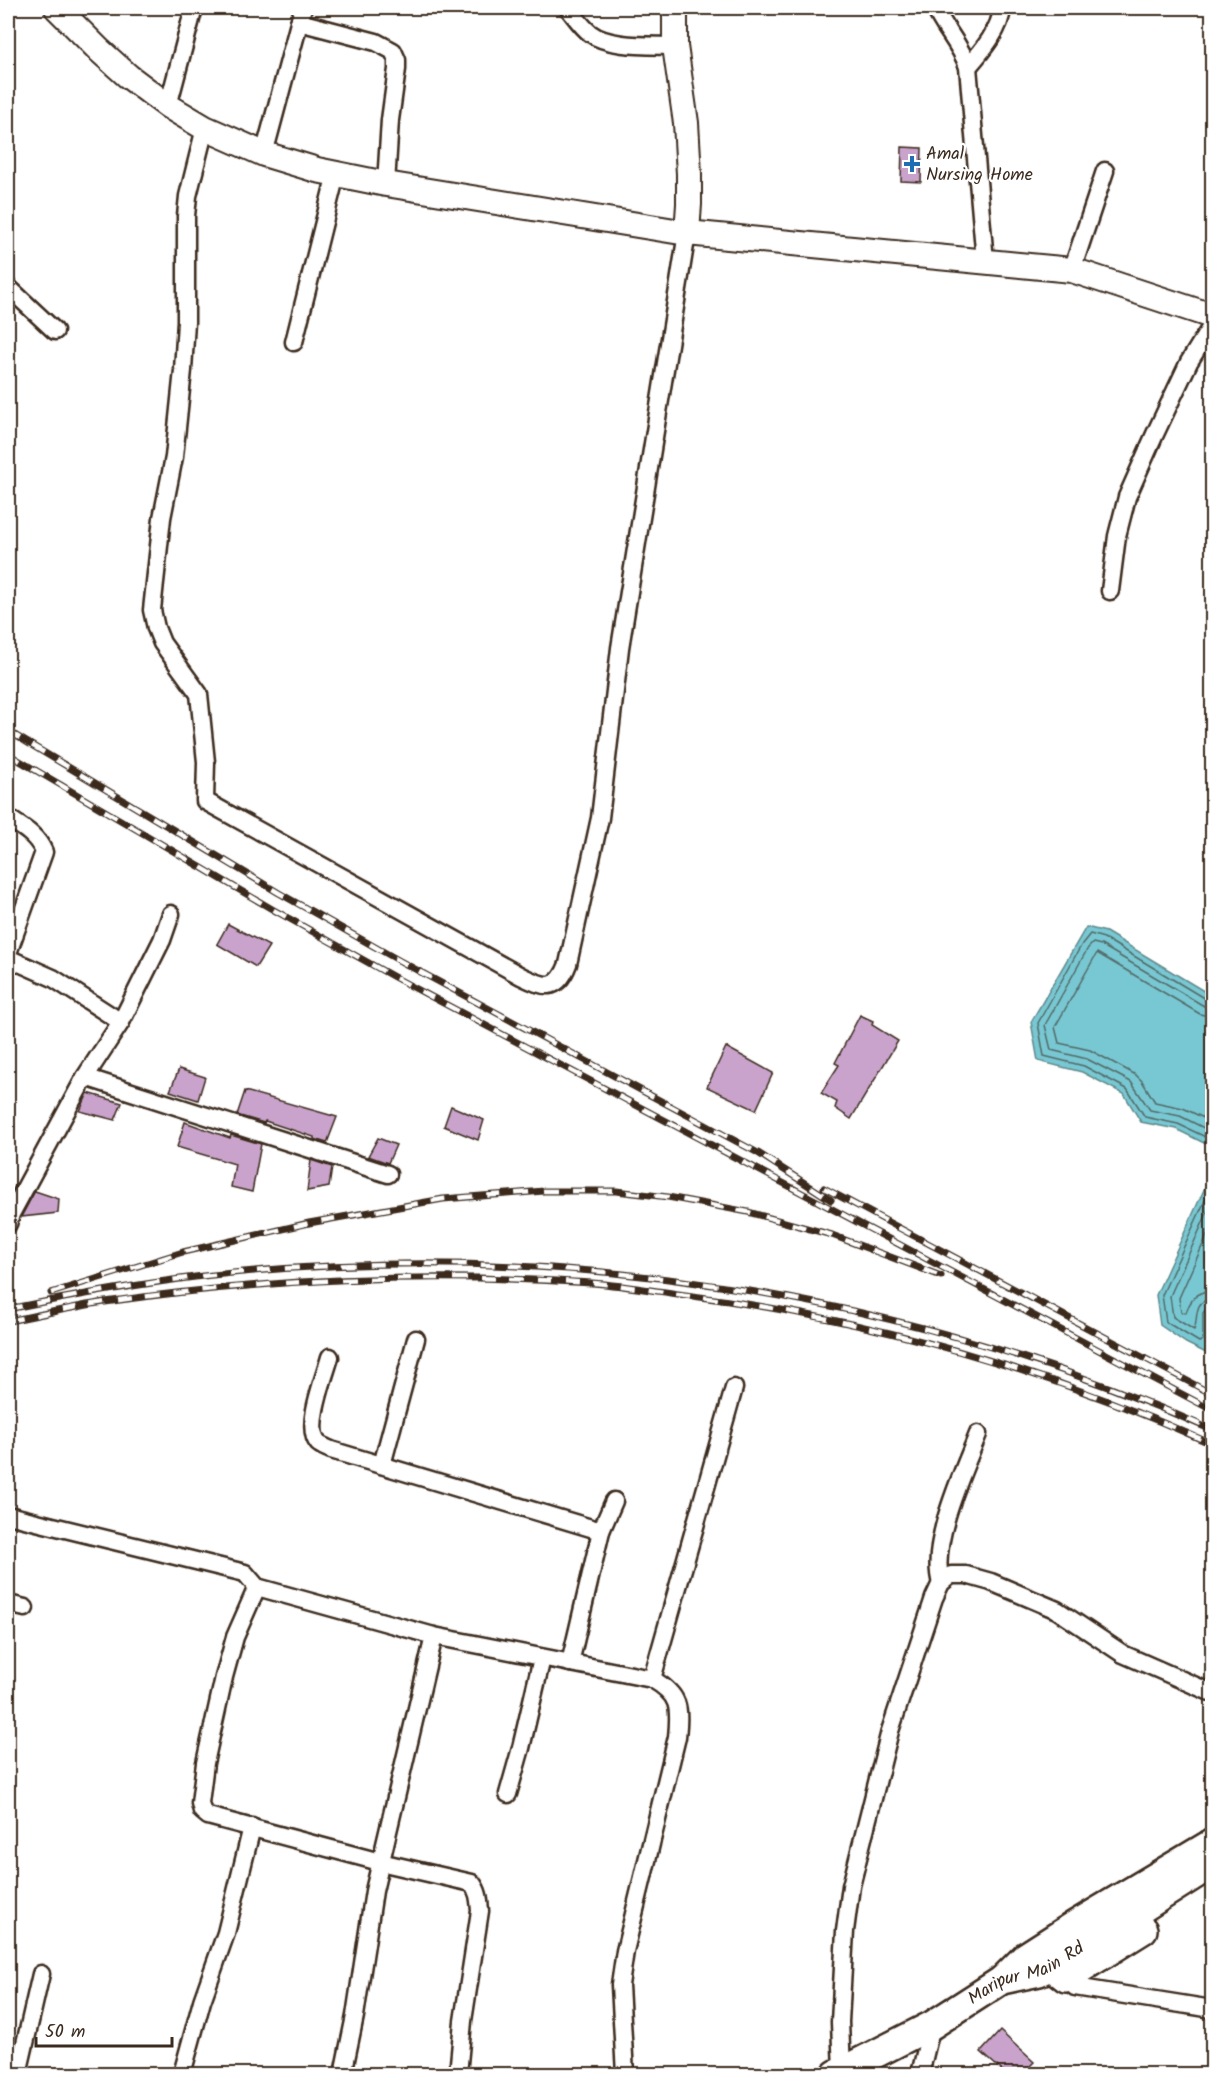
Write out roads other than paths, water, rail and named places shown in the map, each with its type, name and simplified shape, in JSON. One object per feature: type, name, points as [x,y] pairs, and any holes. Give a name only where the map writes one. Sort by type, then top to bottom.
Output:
[{"type":"main road","points":[[57,8],[113,63],[168,106],[205,128],[264,154],[336,174],[687,233],[1072,270],[1212,316]]},
{"type":"main road","points":[[675,8],[675,46],[686,123],[689,204],[687,233]]},
{"type":"main road","points":[[1002,1980],[1026,1956],[1081,1934],[1212,1843]]},
{"type":"main road","name":"Maripur Main Rd","points":[[839,2073],[932,2025],[1002,1980],[1039,1972],[1059,1972],[1081,1934],[1142,1910],[1212,1864]]},
{"type":"main road","points":[[1059,1972],[1212,1887]]},
{"type":"street","points":[[168,106],[194,8]]},
{"type":"street","points":[[568,8],[589,32],[599,39],[611,42],[675,46]]},
{"type":"street","points":[[935,8],[964,53],[968,67],[985,261]]},
{"type":"street","points":[[968,67],[991,35],[999,21],[1002,8]]},
{"type":"street","points":[[264,154],[301,15],[376,42],[393,51],[397,60],[397,69],[389,131],[386,184]]},
{"type":"street","points":[[205,128],[188,196],[186,322],[182,388],[174,457],[162,518],[152,610],[162,643],[199,694],[206,762],[205,801],[540,985],[558,982],[564,975],[568,964],[600,818],[620,648],[687,233]]},
{"type":"street","points":[[1072,270],[1105,171]]},
{"type":"street","points":[[294,342],[336,174]]},
{"type":"street","points":[[8,287],[55,331]]},
{"type":"street","points":[[1110,591],[1117,536],[1127,497],[1190,362],[1212,325]]},
{"type":"street","points":[[8,818],[28,831],[41,845],[44,852],[8,953]]},
{"type":"street","points":[[9,1217],[85,1077],[121,1022],[162,940],[171,914]]},
{"type":"street","points":[[8,958],[53,978],[121,1022]]},
{"type":"street","points":[[85,1077],[388,1174]]},
{"type":"street","points":[[382,1465],[416,1339]]},
{"type":"street","points":[[330,1357],[313,1419],[313,1432],[319,1443],[331,1450],[601,1531]]},
{"type":"street","points":[[652,1679],[734,1388]]},
{"type":"street","points":[[941,1583],[937,1571],[939,1547],[954,1498],[978,1434]]},
{"type":"street","points":[[570,1663],[601,1531],[614,1501]]},
{"type":"street","points":[[8,1515],[245,1573],[257,1587],[434,1636],[652,1679],[674,1695],[679,1717],[677,1737],[625,1951],[620,1985],[625,2074]]},
{"type":"street","points":[[839,2073],[845,1931],[851,1886],[890,1731],[941,1583],[951,1575],[966,1575],[1013,1590],[1058,1610],[1131,1658],[1212,1693]]},
{"type":"street","points":[[257,1587],[229,1655],[205,1763],[200,1803],[202,1811],[208,1816],[380,1862],[472,1883],[477,1889],[480,1911],[458,2074]]},
{"type":"street","points":[[8,1604],[25,1608]]},
{"type":"street","points":[[343,2074],[355,2016],[365,1938],[380,1862],[434,1636]]},
{"type":"street","points":[[508,1794],[542,1658]]},
{"type":"street","points":[[182,2074],[202,2001],[226,1933],[252,1827]]},
{"type":"street","points":[[1059,1972],[1075,1987],[1212,2009]]},
{"type":"street","points":[[18,2074],[41,1974]]},
{"type":"street","points":[[920,2074],[932,2025]]},
{"type":"water","points":[[1086,927],[1106,932],[1212,996],[1212,1147],[1176,1129],[1141,1122],[1124,1094],[1082,1072],[1038,1061],[1031,1022]]},
{"type":"water","points":[[1212,1172],[1212,1308],[1209,1314],[1208,1354],[1186,1343],[1160,1325],[1156,1295]]},
{"type":"railway","points":[[8,731],[279,893],[400,961],[758,1153],[831,1200]]},
{"type":"railway","points":[[8,754],[272,909],[394,977],[1212,1410]]},
{"type":"railway","points":[[824,1188],[1212,1394]]},
{"type":"railway","points":[[51,1293],[183,1252],[309,1223],[443,1199],[544,1191],[616,1191],[668,1197],[748,1212],[832,1235],[941,1276]]},
{"type":"railway","points":[[8,1309],[178,1279],[331,1266],[460,1264],[590,1271],[718,1286],[845,1309],[970,1341],[1093,1381],[1212,1430]]},
{"type":"railway","points":[[8,1321],[105,1302],[287,1283],[470,1278],[603,1284],[816,1316],[951,1349],[1083,1392],[1212,1444]]},
{"type":"place","name":"Amal Nursing Home","points":[[912,164]]}]
